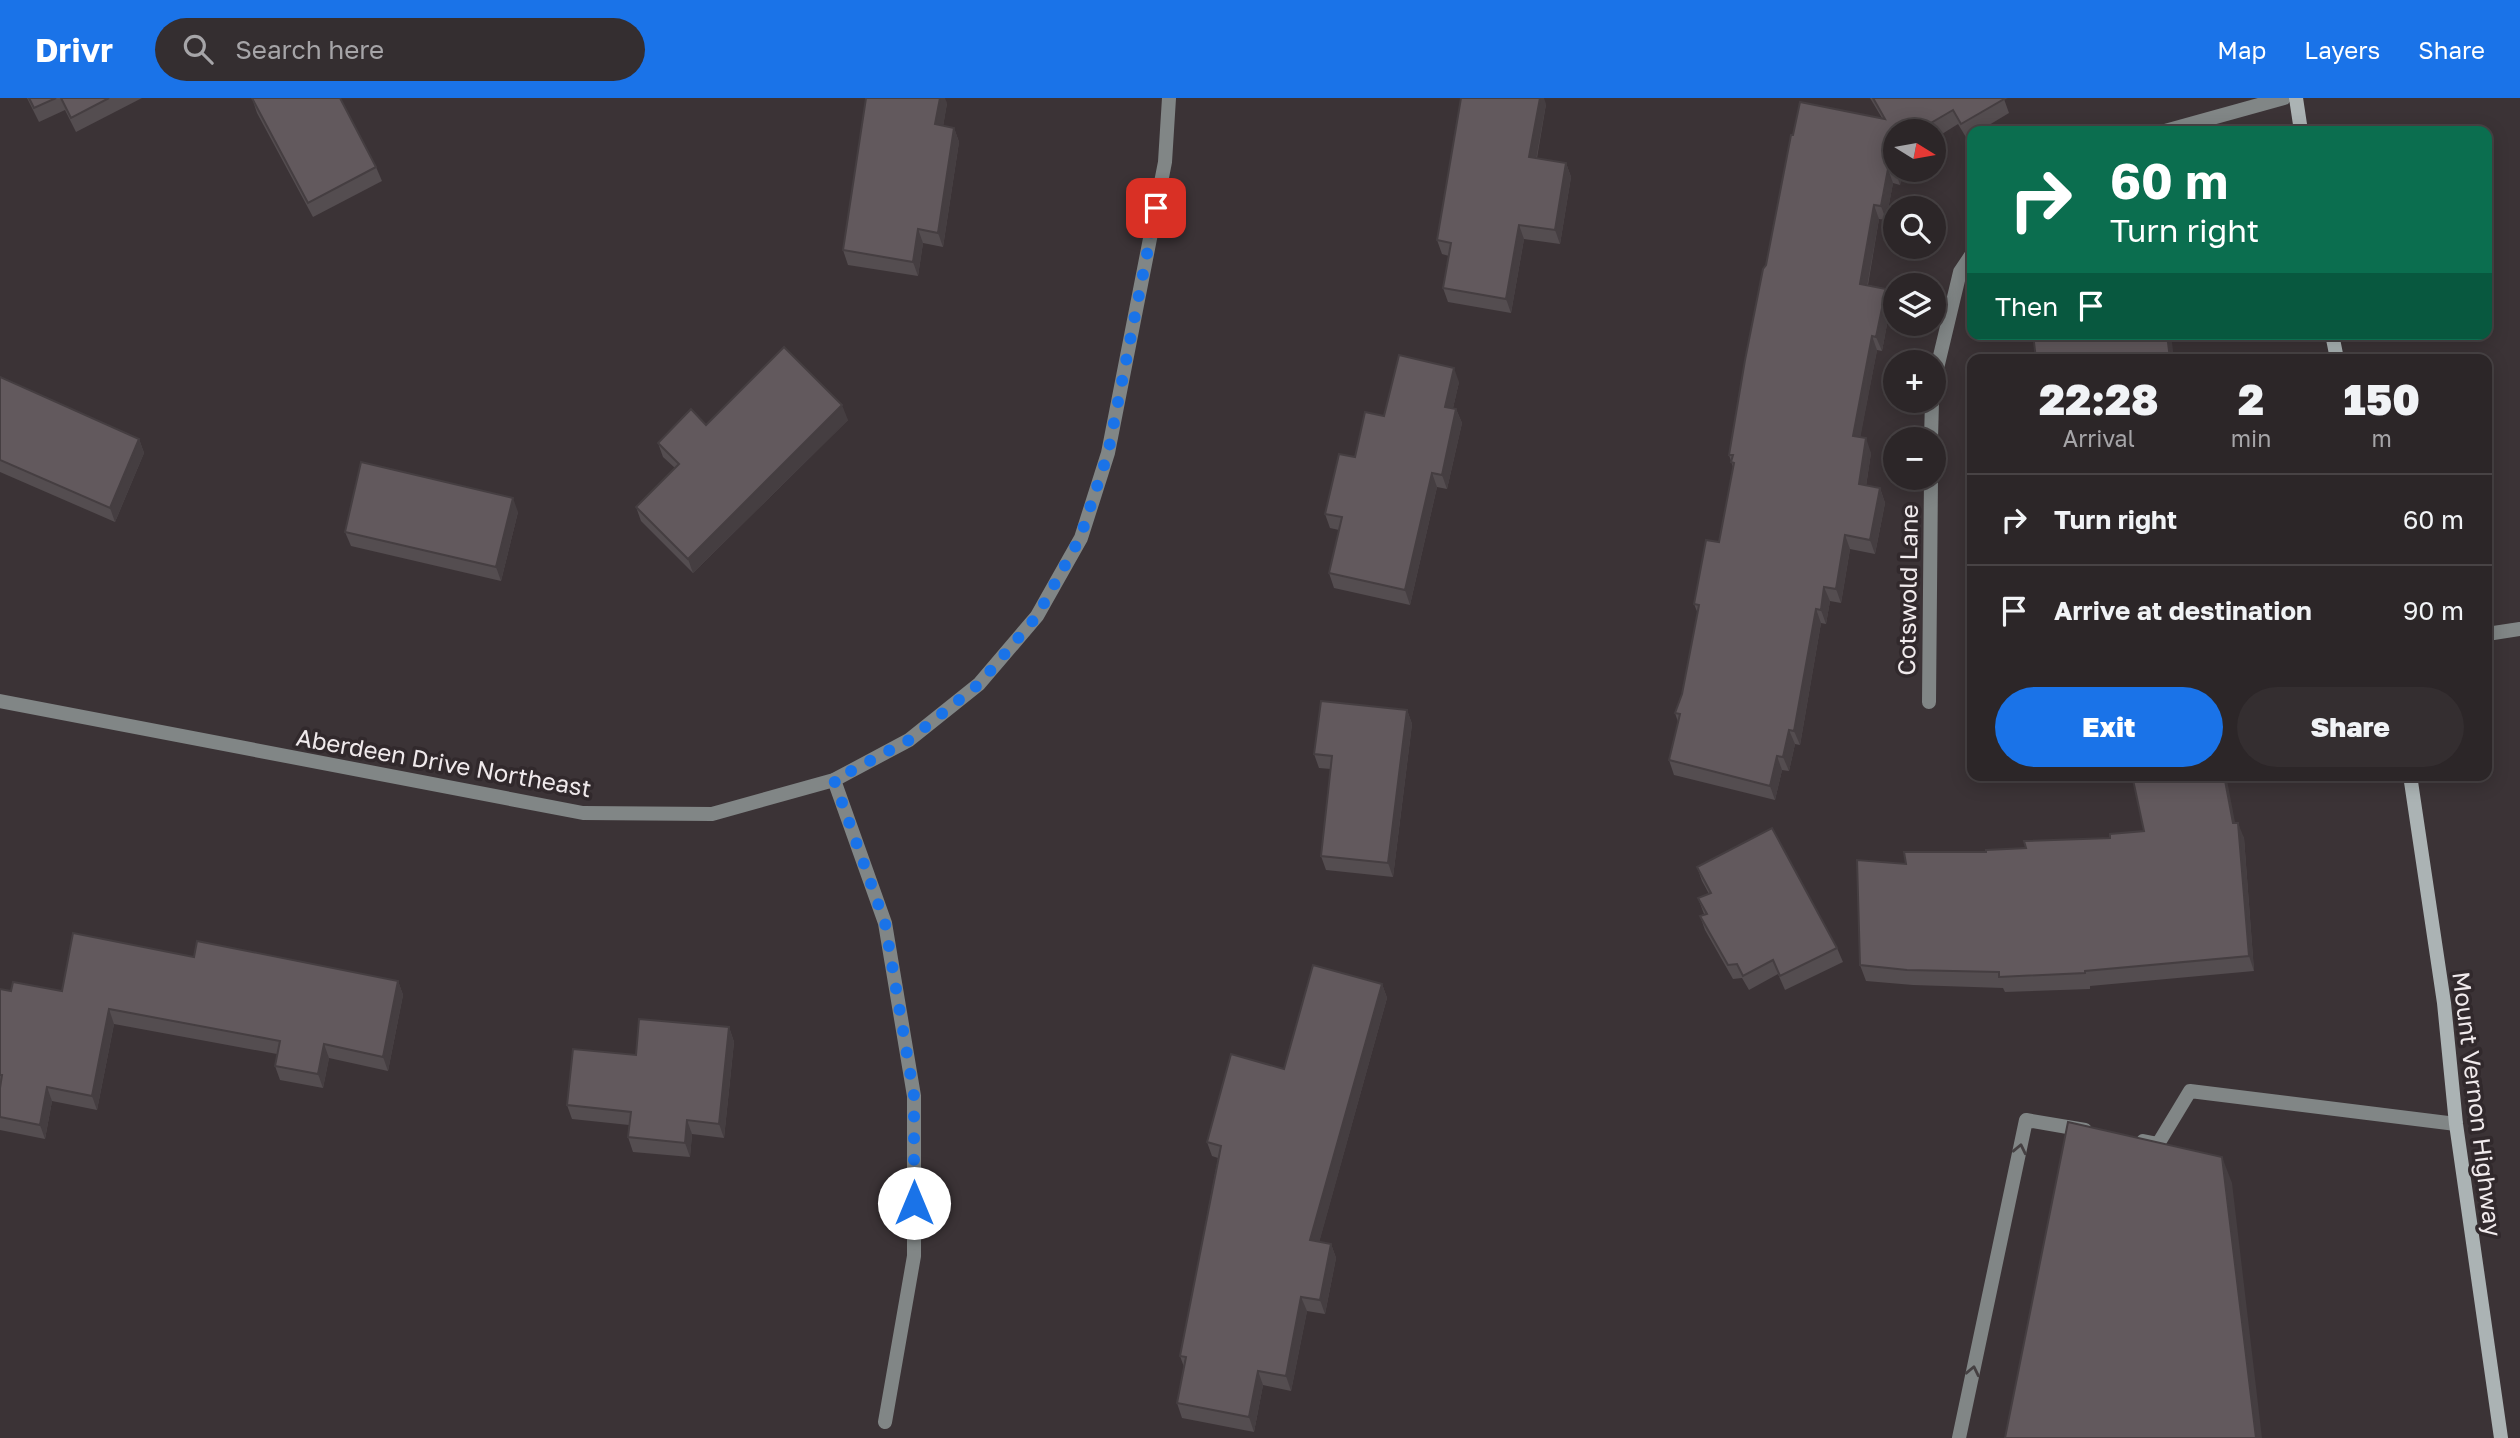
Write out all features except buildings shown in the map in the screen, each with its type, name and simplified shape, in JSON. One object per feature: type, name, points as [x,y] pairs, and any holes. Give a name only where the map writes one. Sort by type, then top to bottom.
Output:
[{"type":"main road","points":[[2296,98],[2300,126]]},
{"type":"main road","name":"Mount Vernon Highway","points":[[2411,781],[2444,1003],[2456,1125],[2501,1438]]},
{"type":"street","name":"Aberdeen Drive Northeast","points":[[0,701],[583,813],[712,814],[834,780],[909,740],[979,684],[1037,616],[1080,538],[1111,440],[1165,162],[1169,98]]},
{"type":"street","points":[[2183,126],[2284,98]]},
{"type":"street","points":[[1941,350],[1960,272],[1967,262]]},
{"type":"street","name":"Cotswold Lane","points":[[1928,702],[1931,490]]},
{"type":"street","points":[[2492,633],[2520,629]]},
{"type":"street","points":[[834,780],[885,923],[914,1096],[914,1256],[885,1422]]},
{"type":"street","points":[[2132,1139],[2158,1144],[2190,1091],[2456,1125]]},
{"type":"street","points":[[1959,1438],[2026,1120],[2105,1134]]},
{"type":"route","points":[[914,1203],[914,1096],[885,923],[834,780],[909,740],[979,684],[1037,616],[1080,538],[1108,453],[1156,208]]}]
